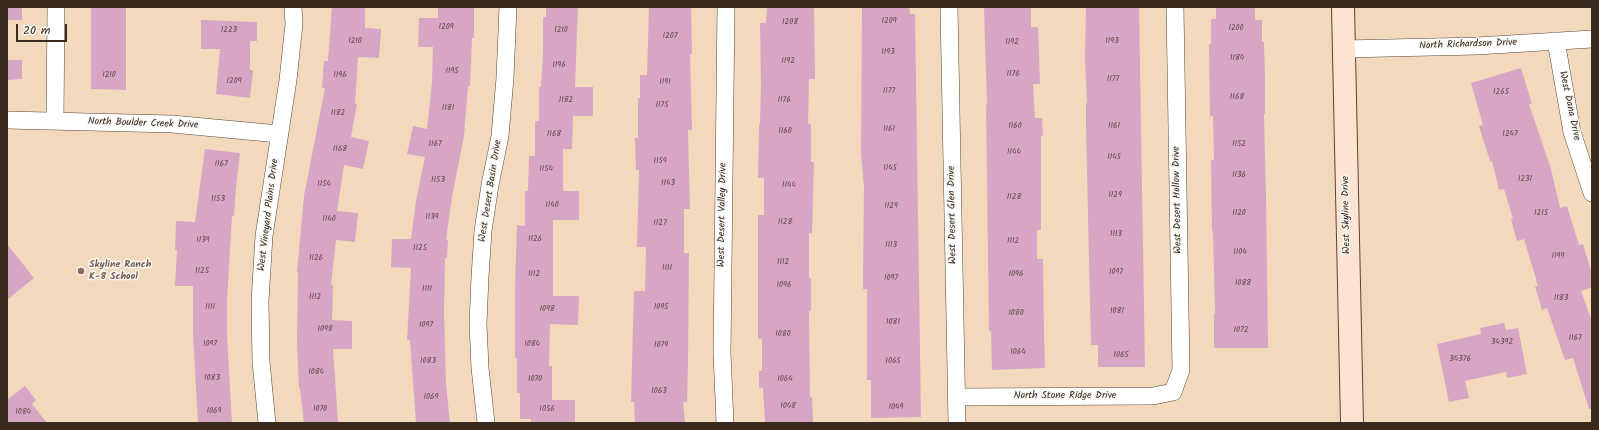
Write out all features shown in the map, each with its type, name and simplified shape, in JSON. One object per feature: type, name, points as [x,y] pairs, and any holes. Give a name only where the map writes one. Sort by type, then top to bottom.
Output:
[{"type":"street","points":[[55,120],[56,7]]},
{"type":"street","name":"West Vineyard Plains Drive","points":[[267,423],[261,362],[260,301],[264,236],[288,80],[294,24],[293,7]]},
{"type":"street","name":"West Desert Basin Drive","points":[[486,423],[480,368],[478,324],[480,277],[483,231],[490,185],[500,136],[506,78],[508,7]]},
{"type":"street","name":"West Desert Valley Drive","points":[[725,423],[722,353],[726,7]]},
{"type":"street","name":"West Desert Glen Drive","points":[[949,7],[957,423]]},
{"type":"street","name":"West Desert Hollow Drive","points":[[1174,392],[1181,370],[1175,7]]},
{"type":"street","name":"West Skyline Drive","points":[[1343,7],[1352,423]]},
{"type":"street","name":"North Richardson Drive","points":[[1344,49],[1477,46],[1592,39]]},
{"type":"street","name":"West Dana Drive","points":[[1556,41],[1572,132],[1592,193]]},
{"type":"street","name":"North Boulder Creek Drive","points":[[7,120],[172,124],[279,134]]},
{"type":"street","name":"North Stone Ridge Drive","points":[[956,397],[1153,396],[1174,392]]},
{"type":"building","points":[[7,7],[22,7],[22,20],[7,20]]},
{"type":"building","points":[[91,7],[126,7],[126,90],[91,89]]},
{"type":"building","points":[[332,7],[365,7],[365,28],[381,29],[379,58],[358,57],[355,104],[357,104],[351,137],[369,141],[363,169],[344,165],[337,211],[358,213],[355,242],[336,240],[331,285],[333,285],[332,320],[352,321],[352,349],[333,349],[338,422],[304,423],[299,388],[297,343],[297,272],[304,196],[325,88],[322,88],[324,61],[328,61]]},
{"type":"building","points":[[438,7],[474,7],[474,38],[472,38],[470,86],[468,86],[464,136],[452,197],[446,240],[448,240],[447,258],[445,258],[444,313],[446,384],[450,423],[416,423],[410,340],[407,340],[411,268],[391,267],[392,239],[411,239],[416,201],[425,157],[407,154],[413,126],[427,129],[432,82],[433,47],[418,47],[419,18],[438,18]]},
{"type":"building","points":[[546,7],[578,7],[575,87],[593,87],[593,116],[573,116],[572,149],[563,149],[563,191],[579,191],[579,220],[553,220],[553,296],[579,296],[578,325],[550,324],[549,366],[552,366],[552,400],[575,400],[575,422],[563,423],[531,423],[531,419],[520,419],[520,393],[517,393],[517,358],[515,358],[517,225],[525,226],[525,191],[528,191],[529,156],[535,156],[535,121],[539,121],[539,87],[541,87],[543,52],[543,17],[546,17]]},
{"type":"building","points":[[649,7],[691,7],[692,54],[690,54],[692,130],[688,130],[690,209],[684,209],[684,253],[689,253],[687,402],[683,402],[685,423],[635,423],[634,402],[631,402],[634,291],[645,291],[646,247],[637,247],[639,170],[636,170],[635,138],[638,138],[638,98],[640,98],[640,75],[647,75]]},
{"type":"building","points":[[767,7],[814,7],[815,79],[809,79],[808,124],[811,124],[811,162],[814,162],[812,233],[809,233],[809,278],[811,278],[811,311],[809,311],[810,397],[812,397],[813,423],[765,423],[763,388],[759,388],[759,371],[762,371],[762,338],[758,339],[758,215],[764,215],[764,178],[758,178],[761,84],[760,23],[766,23]]},
{"type":"building","points":[[862,7],[909,7],[910,14],[915,14],[921,417],[871,418],[871,380],[867,380],[867,289],[863,289],[864,187],[861,154]]},
{"type":"building","points":[[984,7],[1031,7],[1031,27],[1038,27],[1040,84],[1033,84],[1035,118],[1042,118],[1043,136],[1041,136],[1041,230],[1037,230],[1037,259],[1043,259],[1045,368],[992,370],[991,331],[989,331],[987,105]]},
{"type":"building","points":[[1086,7],[1139,7],[1145,367],[1098,367],[1098,345],[1091,345],[1086,129]]},
{"type":"building","points":[[1216,7],[1255,7],[1255,20],[1262,20],[1265,75],[1264,114],[1268,348],[1214,348],[1215,314],[1211,160],[1214,160],[1213,116],[1210,116],[1209,44],[1211,44],[1211,19],[1216,19]]},
{"type":"building","points":[[201,20],[257,22],[257,41],[250,41],[250,70],[253,70],[250,98],[216,94],[220,49],[201,49]]},
{"type":"building","points":[[7,60],[22,60],[22,79],[7,80]]},
{"type":"building","points":[[1521,68],[1532,104],[1529,104],[1551,169],[1560,208],[1567,206],[1579,245],[1583,244],[1592,274],[1592,287],[1581,291],[1592,322],[1592,409],[1589,409],[1573,358],[1565,360],[1547,308],[1542,310],[1535,286],[1538,286],[1524,239],[1517,241],[1511,219],[1513,219],[1504,189],[1499,190],[1492,161],[1490,161],[1479,126],[1483,125],[1471,83]]},
{"type":"building","points":[[205,149],[240,153],[234,216],[232,216],[227,299],[227,335],[232,423],[198,423],[193,334],[193,286],[175,286],[177,250],[175,250],[176,221],[195,222]]},
{"type":"building","points":[[7,244],[34,278],[7,300]]},
{"type":"building","points":[[1504,323],[1506,330],[1518,328],[1527,374],[1507,378],[1506,372],[1465,381],[1469,398],[1449,402],[1437,344],[1481,334],[1480,328]]},
{"type":"building","points":[[25,386],[36,400],[32,404],[47,423],[7,423],[7,400]]},
{"type":"place","name":"Skyline Ranch K-8 School","points":[[81,271]]}]
